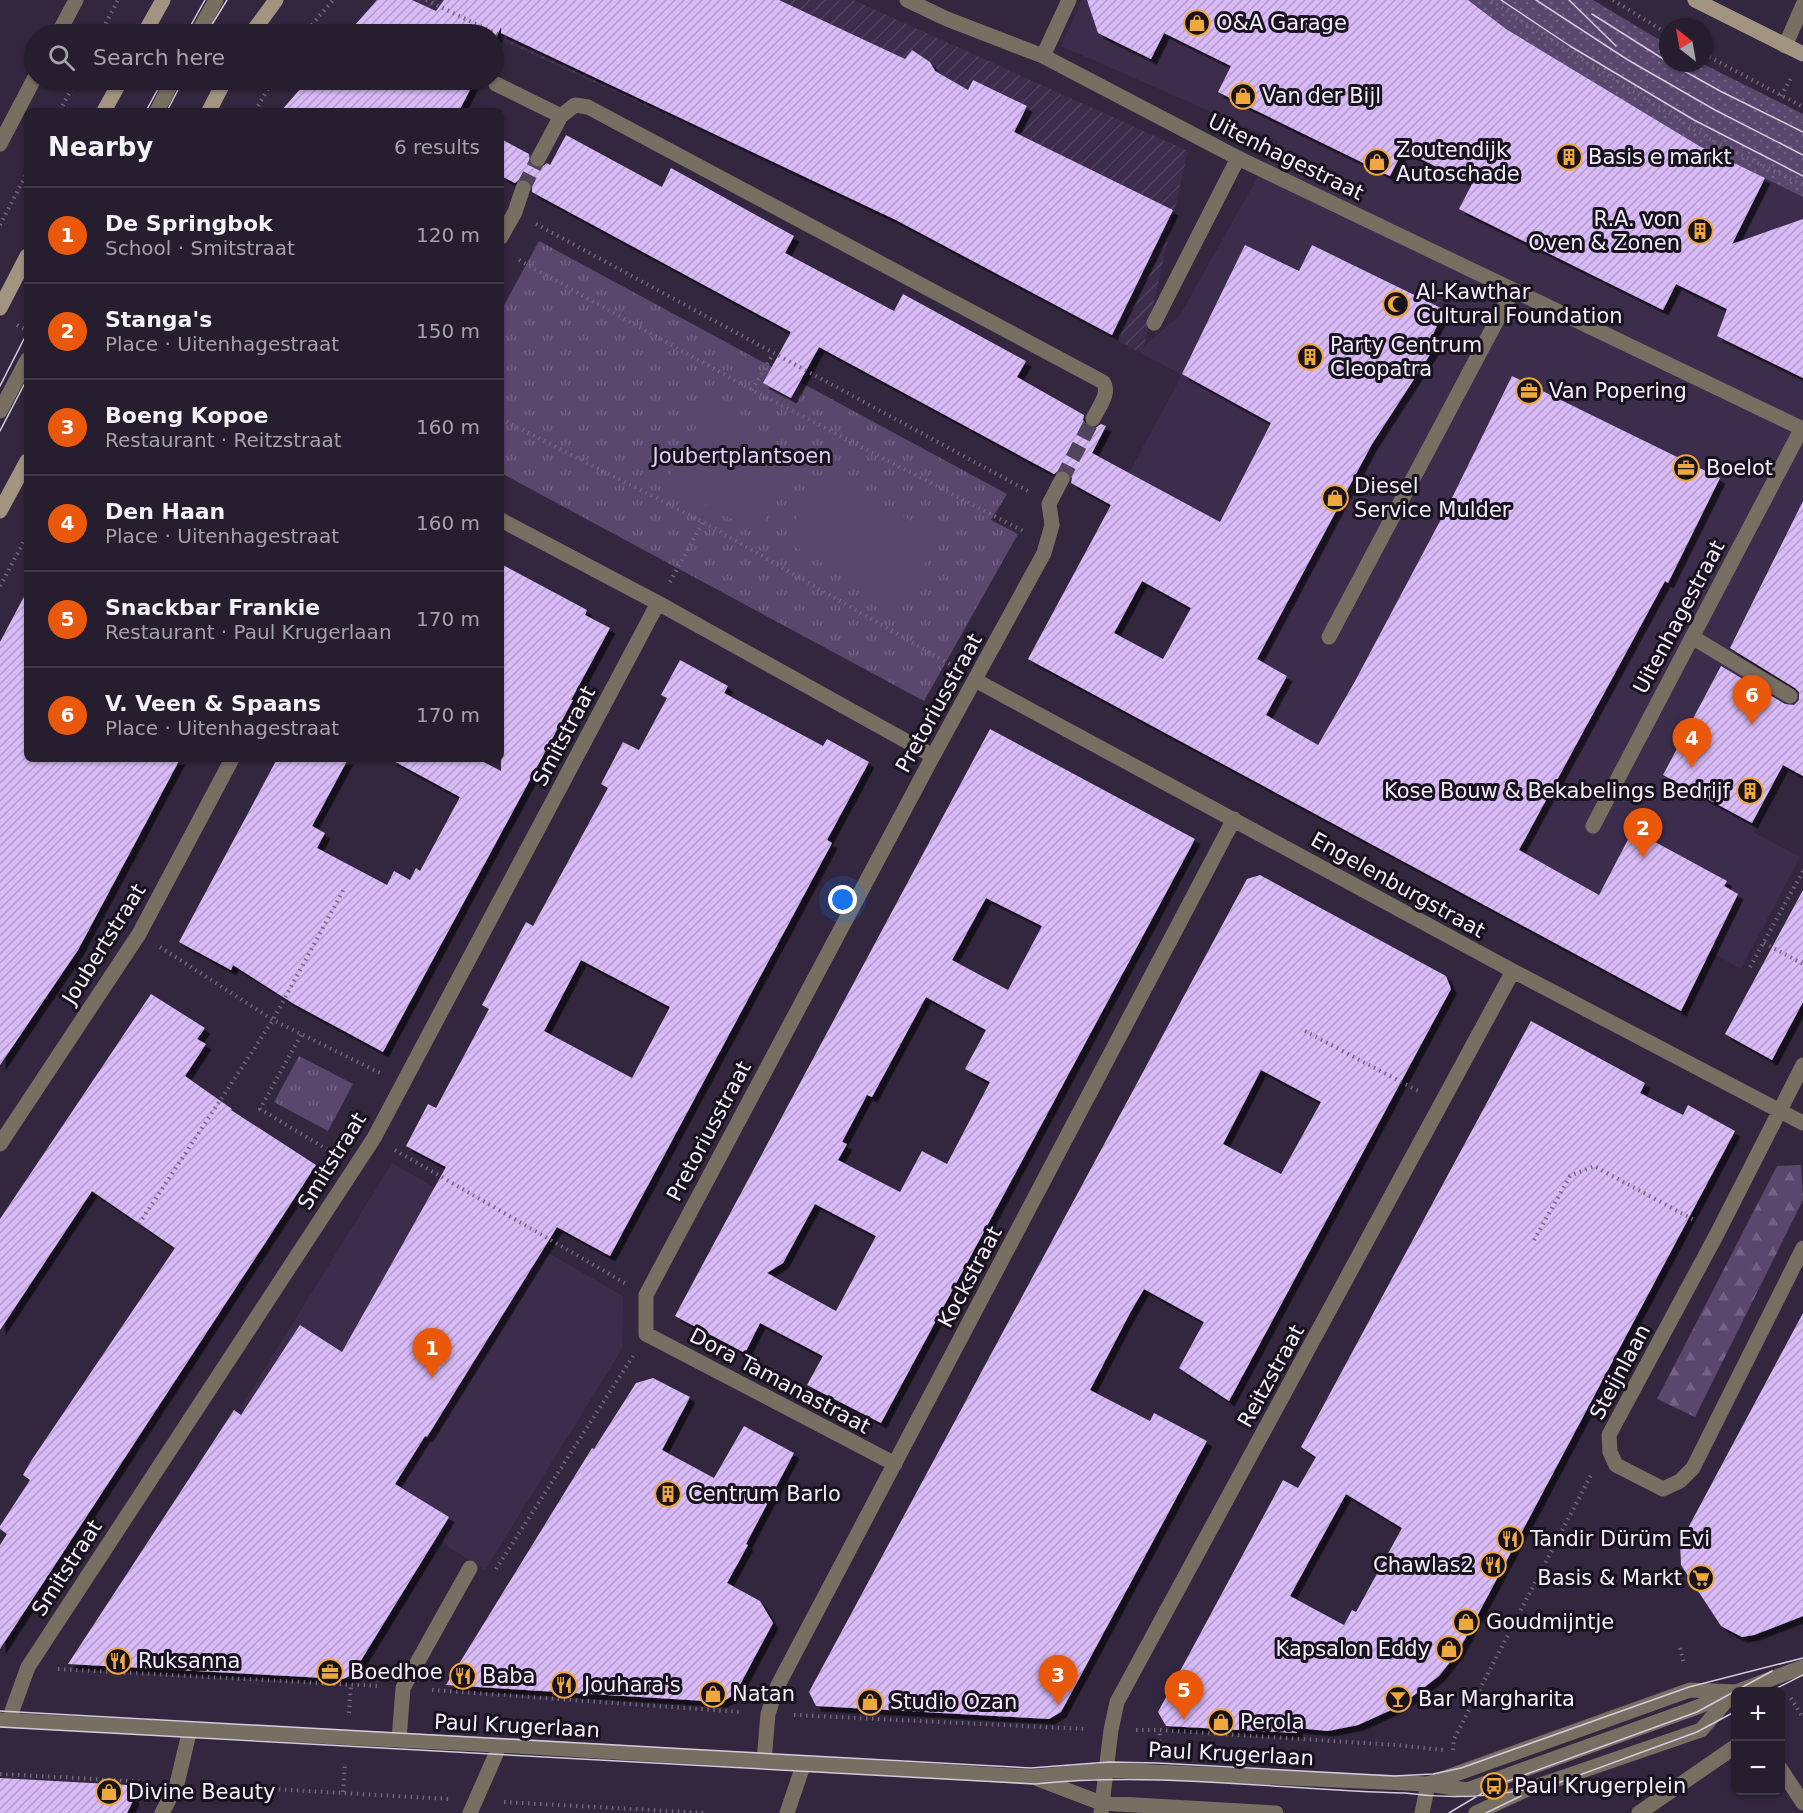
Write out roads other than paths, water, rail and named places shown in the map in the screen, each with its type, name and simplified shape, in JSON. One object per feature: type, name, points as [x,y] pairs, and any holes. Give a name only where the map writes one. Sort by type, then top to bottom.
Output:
[{"type":"main road","points":[[150,24],[163,0]]},
{"type":"main road","points":[[258,24],[276,0]]},
{"type":"main road","points":[[1695,0],[1803,54]]},
{"type":"main road","points":[[106,108],[116,90]]},
{"type":"main road","points":[[211,108],[220,90]]},
{"type":"main road","points":[[0,308],[24,262]]},
{"type":"main road","points":[[0,511],[24,466]]},
{"type":"street","points":[[63,24],[76,0]]},
{"type":"street","points":[[203,24],[216,0]]},
{"type":"street","name":"Uitenhagestraat","points":[[907,0],[947,19],[1043,56],[1238,158],[1802,428],[1593,826]]},
{"type":"street","points":[[1043,56],[1069,0]]},
{"type":"street","points":[[1785,46],[1803,5]]},
{"type":"street","points":[[504,88],[561,116]]},
{"type":"street","points":[[0,144],[28,90]]},
{"type":"street","points":[[159,108],[168,90]]},
{"type":"street","points":[[538,159],[561,116],[575,105],[588,106],[1103,382],[1106,392],[1093,419]]},
{"type":"street","points":[[1154,323],[1238,158]]},
{"type":"street","points":[[504,232],[515,212],[523,188]]},
{"type":"street","points":[[1329,637],[1513,290]]},
{"type":"street","points":[[0,411],[24,366]]},
{"type":"street","name":"Pretoriusstraat","points":[[646,1334],[646,1295],[933,756],[1044,553],[1052,525],[1049,503],[1062,478]]},
{"type":"street","points":[[504,522],[658,603],[933,756]]},
{"type":"street","name":"Smitstraat","points":[[6,1720],[12,1711],[28,1667],[374,1138],[658,603]]},
{"type":"street","points":[[1692,637],[1790,696]]},
{"type":"street","name":"Engelenburgstraat","points":[[975,680],[1513,971],[1803,1123]]},
{"type":"street","name":"Joubertstraat","points":[[0,1144],[139,934],[230,762]]},
{"type":"street","name":"Kockstraat","points":[[764,1761],[768,1714],[777,1687],[1234,819]]},
{"type":"street","name":"Reitzstraat","points":[[1101,1808],[1117,1702],[1443,1104],[1513,971]]},
{"type":"street","name":"Steijnlaan","points":[[1803,1065],[1718,1232],[1609,1435],[1610,1452],[1616,1465],[1663,1489],[1680,1481],[1693,1468],[1803,1248]]},
{"type":"street","name":"Dora Tamanastraat","points":[[646,1334],[895,1464]]},
{"type":"street","points":[[399,1740],[403,1688],[470,1568]]},
{"type":"street","name":"Paul Krugerlaan","points":[[1751,1687],[1803,1667]]},
{"type":"street","name":"Paul Krugerlaan","points":[[6,1720],[498,1745],[1032,1777],[1107,1770],[1428,1784],[1690,1690],[1731,1693]]},
{"type":"street","name":"Paul Krugerlaan","points":[[1476,1813],[1523,1791],[1701,1730],[1731,1697]]},
{"type":"street","points":[[162,1813],[177,1784],[190,1729]]},
{"type":"street","points":[[473,1807],[498,1745]]},
{"type":"street","points":[[1639,1813],[1731,1749]]},
{"type":"street","points":[[787,1813],[804,1763]]},
{"type":"street","points":[[1785,1776],[1803,1803]]},
{"type":"street","name":"Paul Krugerlaan","points":[[1032,1777],[1101,1808],[1276,1813]]},
{"type":"street","points":[[1422,1813],[1428,1784]]},
{"type":"tunnel","points":[[523,188],[538,159]]},
{"type":"tunnel","points":[[1062,479],[1093,419]]},
{"type":"tram line","points":[[192,24],[205,0]]},
{"type":"tram line","points":[[212,24],[227,0]]},
{"type":"tram line","points":[[1501,0],[1570,46],[1694,120],[1803,176]]},
{"type":"tram line","points":[[1536,0],[1628,60],[1715,110],[1803,155]]},
{"type":"tram line","points":[[1569,0],[1616,46]]},
{"type":"tram line","points":[[1592,14],[1659,56]]},
{"type":"tram line","points":[[1686,72],[1803,132]]},
{"type":"tram line","points":[[148,108],[158,90]]},
{"type":"tram line","points":[[169,108],[178,90]]},
{"type":"tram line","points":[[0,386],[24,339]]},
{"type":"tram line","points":[[0,431],[24,385]]},
{"type":"tram line","points":[[0,1711],[1031,1768],[1109,1762],[1157,1763],[1394,1776],[1433,1774],[1461,1768],[1689,1687],[1803,1658]]},
{"type":"tram line","points":[[1449,1813],[1494,1786],[1697,1712],[1772,1671]]},
{"type":"tram line","points":[[1779,1687],[1803,1675]]},
{"type":"tram line","points":[[1555,1784],[1697,1732],[1731,1714]]},
{"type":"tram line","points":[[0,1727],[1035,1784],[1174,1780],[1465,1796],[1503,1793],[1561,1782]]},
{"type":"tram line","points":[[1486,1813],[1521,1796]]},
{"type":"place","name":"O&A Garage","points":[[1197,23]]},
{"type":"place","name":"Van der Bijl","points":[[1243,96]]},
{"type":"place","name":"Basis e markt","points":[[1569,157]]},
{"type":"place","name":"Zoutendijk Autoschade","points":[[1377,162]]},
{"type":"place","name":"R.A. von Oven & Zonen","points":[[1700,231]]},
{"type":"place","name":"Al-Kawthar Cultural Foundation","points":[[1396,304]]},
{"type":"place","name":"Party Centrum Cleopatra","points":[[1310,357]]},
{"type":"place","name":"Van Popering","points":[[1529,391]]},
{"type":"place","name":"Boelot","points":[[1686,468]]},
{"type":"place","name":"Diesel Service Mulder","points":[[1335,498]]},
{"type":"place","name":"V. Veen & Spaans","points":[[1752,725]]},
{"type":"place","name":"Den Haan","points":[[1692,768]]},
{"type":"place","name":"Kose Bouw & Bekabelings Bedrijf","points":[[1750,791]]},
{"type":"place","name":"Stanga's","points":[[1643,858]]},
{"type":"place","name":"De Springbok","points":[[432,1378]]},
{"type":"place","name":"Centrum Barlo","points":[[668,1494]]},
{"type":"place","name":"Tandir Dürüm Evi","points":[[1510,1539]]},
{"type":"place","name":"Chawlas2","points":[[1493,1565]]},
{"type":"place","name":"Basis & Markt","points":[[1701,1578]]},
{"type":"place","name":"Goudmijntje","points":[[1466,1622]]},
{"type":"place","name":"Kapsalon Eddy","points":[[1449,1649]]},
{"type":"place","name":"Ruksanna","points":[[118,1661]]},
{"type":"place","name":"Boedhoe","points":[[330,1672]]},
{"type":"place","name":"Baba","points":[[463,1676]]},
{"type":"place","name":"Jouhara's","points":[[564,1685]]},
{"type":"place","name":"Natan","points":[[713,1694]]},
{"type":"place","name":"Bar Margharita","points":[[1398,1699]]},
{"type":"place","name":"Studio Ozan","points":[[870,1702]]},
{"type":"place","name":"Boeng Kopoe","points":[[1058,1705]]},
{"type":"place","name":"Snackbar Frankie","points":[[1184,1720]]},
{"type":"place","name":"Perola","points":[[1221,1722]]},
{"type":"place","name":"Paul Krugerplein","points":[[1494,1786]]},
{"type":"place","name":"Divine Beauty","points":[[109,1792]]},
{"type":"park label","name":"Joubertplantsoen","points":[[742,456]]}]
